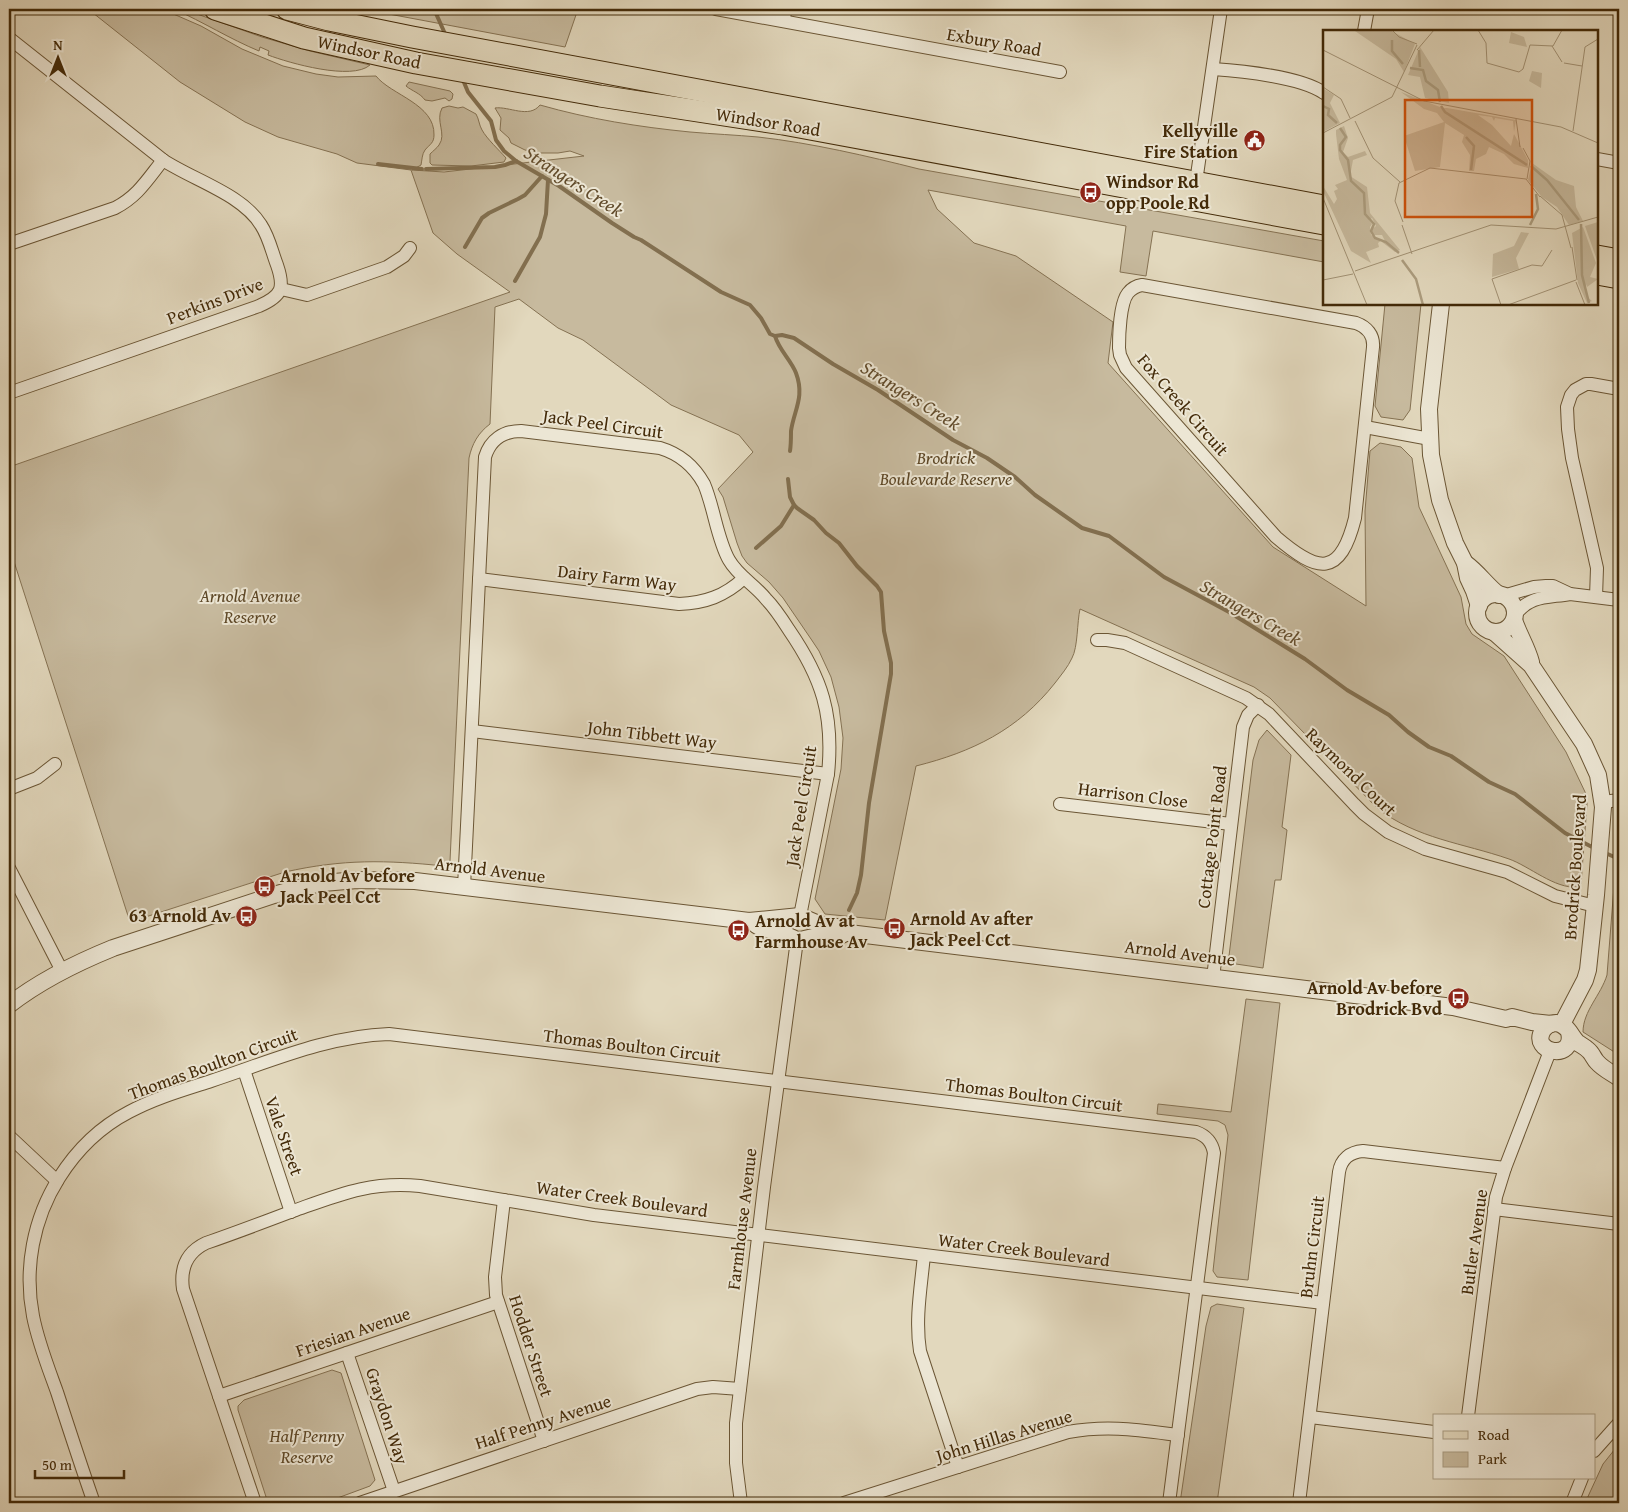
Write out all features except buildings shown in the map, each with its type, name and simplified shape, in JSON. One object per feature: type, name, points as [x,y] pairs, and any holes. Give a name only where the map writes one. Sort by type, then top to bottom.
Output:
[{"type":"main road","name":"Windsor Road","points":[[215,9],[304,38],[416,63],[600,96],[819,130],[1323,224]]},
{"type":"main road","name":"Windsor Road","points":[[287,9],[329,20],[412,37],[1323,206]]},
{"type":"main road","points":[[1598,256],[1619,260]]},
{"type":"main road","points":[[1598,274],[1619,278]]},
{"type":"street","name":"Exbury Road","points":[[716,9],[785,15],[1060,72]]},
{"type":"street","points":[[1196,182],[1221,9]]},
{"type":"street","points":[[1364,30],[1368,9]]},
{"type":"street","name":"Perkins Drive","points":[[9,38],[163,160],[180,172],[243,205],[262,226],[268,238],[282,281],[281,289],[274,298],[259,306],[9,394]]},
{"type":"street","points":[[1213,69],[1241,71],[1298,82],[1323,92]]},
{"type":"street","points":[[1598,159],[1619,163]]},
{"type":"street","points":[[9,244],[115,208],[130,199],[144,186],[163,160]]},
{"type":"street","points":[[281,289],[307,295],[387,267],[404,256],[410,248]]},
{"type":"street","name":"Fox Creek Circuit","points":[[1148,285],[1361,325],[1370,332],[1374,342],[1365,427],[1356,518],[1352,531],[1336,560],[1327,564],[1315,564],[1276,538],[1126,368],[1119,348],[1125,297],[1136,286],[1148,285]]},
{"type":"street","points":[[1441,305],[1430,401],[1430,439],[1440,500],[1466,563],[1468,578],[1479,606],[1479,621],[1485,628],[1499,632],[1508,628],[1524,605],[1532,600],[1570,594],[1619,600]]},
{"type":"street","points":[[1596,597],[1598,568],[1572,458],[1567,407],[1571,395],[1580,386],[1591,384],[1619,389]]},
{"type":"street","points":[[1365,427],[1430,439]]},
{"type":"street","name":"Jack Peel Circuit","points":[[464,887],[485,457],[493,442],[506,433],[513,431],[650,447],[677,455],[692,467],[704,484],[726,554],[733,566],[766,598],[801,648],[814,672],[824,702],[828,719],[830,754],[828,774],[800,917]]},
{"type":"street","points":[[1466,563],[1478,572],[1486,584],[1511,602],[1514,606],[1514,618]]},
{"type":"street","name":"Dairy Farm Way","points":[[479,579],[679,604],[711,599],[727,592],[744,578]]},
{"type":"street","points":[[1479,606],[1489,596],[1534,587],[1553,586],[1570,594]]},
{"type":"street","name":"Brodrick Boulevard","points":[[1514,618],[1520,637],[1528,650],[1531,665]]},
{"type":"street","name":"Brodrick Boulevard","points":[[1494,632],[1531,665],[1590,754],[1598,775],[1602,804],[1595,901],[1586,975],[1560,1027]]},
{"type":"street","name":"Raymond Court","points":[[1097,640],[1117,641],[1132,646],[1258,705],[1269,714],[1364,814],[1388,832],[1425,849],[1507,872],[1555,896],[1595,901]]},
{"type":"street","name":"Cottage Point Road","points":[[1213,978],[1243,727],[1248,715],[1258,705]]},
{"type":"street","name":"John Tibbett Way","points":[[472,731],[828,774]]},
{"type":"street","points":[[9,789],[37,778],[55,764]]},
{"type":"street","points":[[1602,804],[1619,800]]},
{"type":"street","name":"Harrison Close","points":[[1060,804],[1231,824]]},
{"type":"street","points":[[9,868],[62,970]]},
{"type":"street","name":"Arnold Avenue","points":[[9,1004],[62,970],[113,948],[274,895],[330,882],[369,879],[415,881],[749,921],[800,917],[822,925],[836,927],[849,934]]},
{"type":"street","points":[[797,938],[788,933],[787,925],[789,920],[800,917]]},
{"type":"street","name":"Arnold Avenue","points":[[749,921],[761,928],[797,938],[836,937],[849,934],[1453,1007],[1506,1019],[1512,1017],[1560,1027],[1588,1050],[1597,1063],[1619,1078]]},
{"type":"street","name":"Farmhouse Avenue","points":[[741,1503],[735,1443],[740,1389],[777,1082],[797,938]]},
{"type":"street","name":"Arnold Avenue","points":[[1506,1019],[1510,1025],[1550,1047],[1597,1063]]},
{"type":"street","points":[[1560,1027],[1569,1043],[1566,1048],[1550,1047],[1544,1029],[1560,1027]]},
{"type":"street","name":"Thomas Boulton Circuit","points":[[94,1503],[37,1332],[30,1299],[30,1265],[35,1232],[47,1200],[57,1181],[87,1143],[114,1121],[129,1112],[161,1098],[340,1039],[389,1034],[1202,1134],[1211,1142],[1214,1153],[1168,1503]]},
{"type":"street","name":"Butler Avenue","points":[[1468,1414],[1494,1209],[1505,1168],[1550,1047]]},
{"type":"street","name":"Vale Street","points":[[244,1070],[291,1212]]},
{"type":"street","points":[[9,1136],[57,1181]]},
{"type":"street","name":"Bruhn Circuit","points":[[1299,1503],[1340,1167],[1345,1158],[1348,1155],[1363,1151],[1505,1168]]},
{"type":"street","name":"Water Creek Boulevard","points":[[255,1503],[183,1289],[183,1268],[190,1255],[200,1246],[356,1189],[389,1184],[420,1186],[594,1215],[1323,1303]]},
{"type":"street","name":"Hodder Street","points":[[504,1200],[495,1277],[498,1302],[544,1441]]},
{"type":"street","points":[[1494,1209],[1619,1224]]},
{"type":"street","points":[[924,1255],[917,1315],[920,1351],[958,1467]]},
{"type":"street","name":"Friesian Avenue","points":[[219,1396],[498,1302]]},
{"type":"street","name":"Graydon Way","points":[[347,1353],[394,1491]]},
{"type":"street","name":"Half Penny Avenue","points":[[360,1503],[697,1390],[713,1388],[740,1389]]},
{"type":"street","points":[[1310,1418],[1433,1432]]},
{"type":"street","points":[[1596,1449],[1619,1423]]},
{"type":"street","name":"John Hillas Avenue","points":[[844,1503],[1055,1435],[1082,1430],[1116,1428],[1178,1435]]},
{"type":"street","points":[[1572,1503],[1581,1480]]},
{"type":"green space","points":[[88,9],[162,9],[201,26],[242,49],[283,66],[338,77],[376,76],[383,83],[420,108],[432,124],[433,140],[424,152],[421,165],[412,170],[444,172],[584,156],[570,151],[541,153],[525,150],[511,143],[509,138],[500,130],[501,118],[495,108],[525,112],[535,109],[540,105],[633,125],[690,132],[758,137],[819,146],[919,169],[1323,241],[1323,262],[1153,231],[1146,276],[1120,272],[1126,226],[928,190],[937,209],[974,243],[1016,256],[1113,322],[1108,363],[1273,547],[1366,606],[1365,511],[1370,451],[1380,443],[1401,447],[1412,458],[1419,507],[1461,597],[1466,624],[1472,634],[1504,656],[1566,752],[1586,794],[1587,804],[1581,884],[1577,887],[1569,887],[1551,881],[1509,859],[1424,834],[1408,827],[1377,808],[1270,698],[1254,687],[1080,609],[1072,658],[1055,683],[1026,714],[993,737],[975,746],[916,766],[885,920],[825,914],[815,899],[841,769],[843,738],[839,707],[831,677],[819,651],[783,598],[742,556],[723,497],[718,489],[753,452],[739,435],[671,405],[583,340],[558,328],[519,299],[495,307],[490,424],[476,439],[469,458],[450,861],[444,866],[383,862],[346,863],[285,872],[130,922],[9,546],[9,467],[510,292],[457,254],[433,233],[411,170],[357,163],[337,154],[278,137],[245,122],[180,82]]},
{"type":"green space","points":[[174,9],[181,9],[262,37],[310,51],[370,65],[361,69],[335,71],[290,62],[268,55],[269,51],[260,47],[259,51],[248,46]]},
{"type":"green space","points":[[362,9],[578,9],[565,47]]},
{"type":"green space","points":[[409,82],[450,91],[453,94],[452,99],[449,101],[445,98],[432,101],[425,100],[406,86]]},
{"type":"green space","points":[[449,106],[463,107],[476,114],[484,133],[506,158],[504,162],[471,166],[432,165],[430,163],[430,154],[438,146],[442,136],[440,113],[442,108]]},
{"type":"green space","points":[[1385,305],[1421,305],[1410,410],[1403,420],[1381,417],[1375,406]]},
{"type":"green space","points":[[1267,730],[1291,755],[1282,827],[1287,830],[1281,880],[1275,880],[1263,968],[1236,964],[1231,962],[1229,956],[1253,760],[1259,740]]},
{"type":"green space","points":[[1619,823],[1619,1055],[1583,1032],[1586,1017],[1607,975]]},
{"type":"green space","points":[[1246,999],[1280,1003],[1248,1280],[1217,1277],[1213,1271],[1228,1135],[1225,1125],[1218,1121],[1157,1114],[1158,1104],[1231,1112]]},
{"type":"green space","points":[[1217,1304],[1244,1308],[1217,1503],[1180,1503],[1206,1326],[1211,1307]]},
{"type":"green space","name":"Half Penny Reserve","points":[[332,1370],[341,1373],[375,1480],[370,1486],[324,1503],[268,1503],[238,1406],[244,1400]]},
{"type":"green space","points":[[1619,1444],[1619,1503],[1585,1503],[1596,1480],[1603,1464]]},
{"type":"waterway","name":"Strangers Creek","points":[[434,9],[446,36]]},
{"type":"waterway","name":"Strangers Creek","points":[[463,80],[468,92],[491,121],[496,140],[504,151],[516,161],[559,186],[612,223],[721,292],[750,305],[761,318],[770,334],[794,338],[833,364],[878,390],[953,440],[987,458],[1082,528],[1109,536],[1164,577],[1229,612],[1305,659],[1347,690],[1389,715],[1429,747],[1451,756],[1489,782],[1515,794],[1565,833],[1594,848]]},
{"type":"waterway","points":[[426,169],[495,167],[516,161]]},
{"type":"waterway","points":[[378,164],[422,169]]},
{"type":"waterway","points":[[465,247],[482,218],[525,195],[542,176]]},
{"type":"waterway","points":[[515,281],[540,237],[546,214],[548,180]]},
{"type":"waterway","points":[[775,336],[779,346],[794,368],[799,389],[798,403],[792,423],[790,451]]},
{"type":"waterway","points":[[788,479],[790,497],[794,505],[839,543],[881,592],[884,631],[891,663],[891,674],[869,803],[861,875],[857,893],[849,910]]},
{"type":"waterway","points":[[756,548],[781,526],[794,505]]},
{"type":"waterway","name":"Strangers Creek","points":[[1603,852],[1619,859]]},
{"type":"place","name":"Kellyville Fire Station","points":[[1254,141]]},
{"type":"place","name":"Windsor Rd opp Poole Rd","points":[[1090,192]]},
{"type":"place","name":"Arnold Av before Jack Peel Cct","points":[[264,886]]},
{"type":"place","name":"63 Arnold Av","points":[[247,916]]},
{"type":"place","name":"Arnold Av after Jack Peel Cct","points":[[894,929]]},
{"type":"place","name":"Arnold Av at Farmhouse Av","points":[[739,931]]},
{"type":"place","name":"Arnold Av before Brodrick Bvd","points":[[1458,998]]},
{"type":"park label","name":"Brodrick Boulevarde Reserve","points":[[946,468]]},
{"type":"park label","name":"Arnold Avenue Reserve","points":[[250,606]]}]
